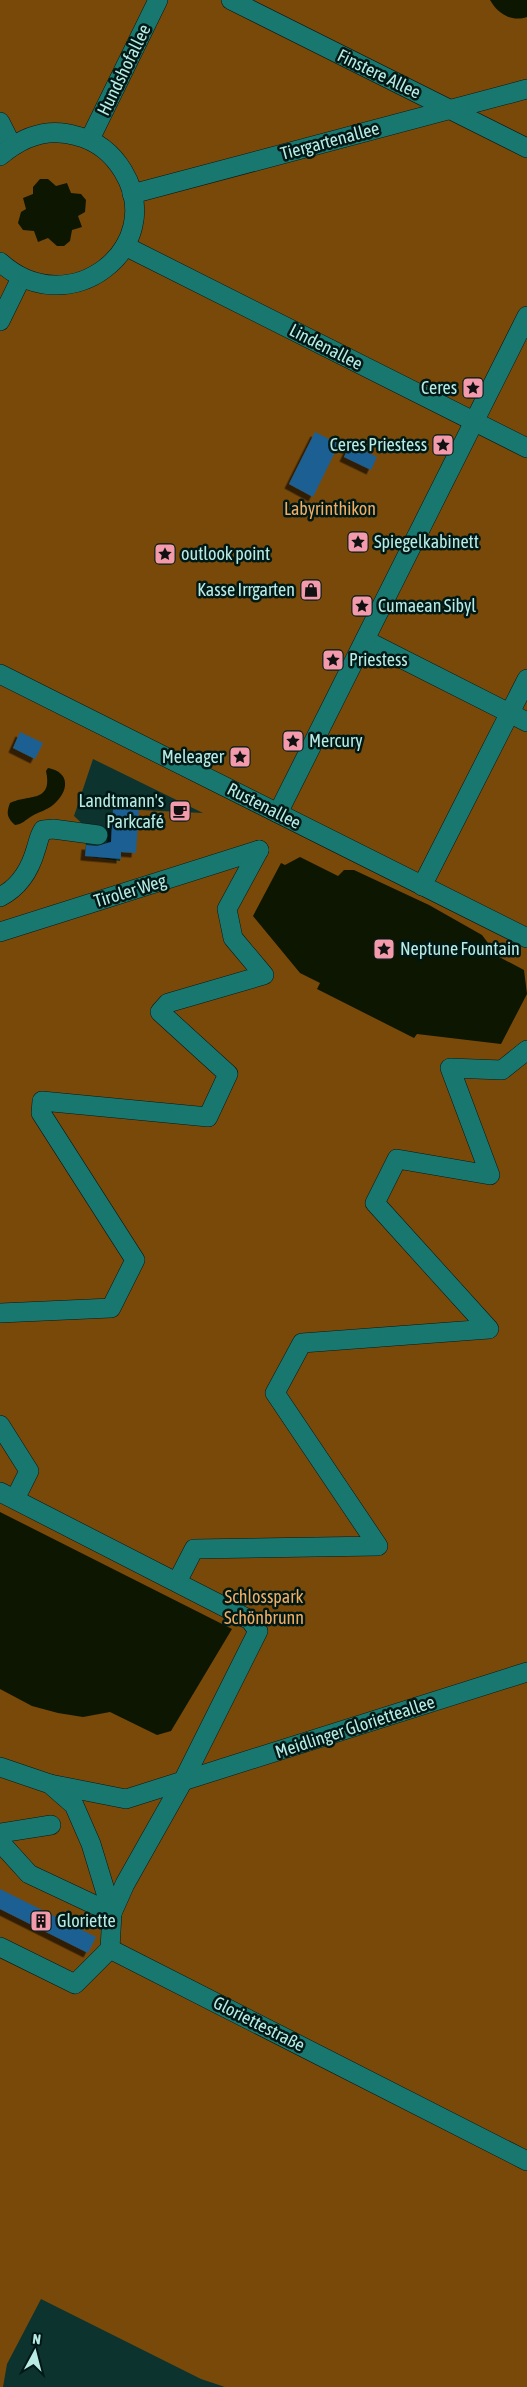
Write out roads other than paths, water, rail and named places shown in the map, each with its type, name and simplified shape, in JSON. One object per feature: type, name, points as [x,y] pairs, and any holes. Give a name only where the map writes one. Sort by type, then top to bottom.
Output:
[{"type":"street","name":"Hundshofallee","points":[[90,139],[158,0]]},
{"type":"street","name":"Finstere Allee","points":[[231,0],[527,148]]},
{"type":"street","name":"Tiergartenallee","points":[[132,194],[527,89]]},
{"type":"street","points":[[0,122],[6,151],[38,134],[65,132],[90,139],[108,151],[118,162],[127,177],[134,210],[132,226],[124,246],[108,267],[88,280],[68,286],[41,285],[21,278],[0,262]]},
{"type":"street","name":"Lindenallee","points":[[124,246],[527,448]]},
{"type":"street","points":[[0,321],[21,278]]},
{"type":"street","points":[[278,813],[527,316]]},
{"type":"street","points":[[365,640],[527,722]]},
{"type":"street","name":"Rustenallee","points":[[0,674],[527,938]]},
{"type":"street","points":[[422,886],[527,679]]},
{"type":"street","points":[[0,897],[15,888],[27,871],[43,830],[53,829],[98,835]]},
{"type":"street","name":"Tiroler Weg","points":[[0,932],[260,850],[227,909],[233,938],[264,975],[168,1003],[160,1012],[228,1074],[208,1117],[42,1100],[41,1113],[136,1260],[111,1308],[0,1313]]},
{"type":"street","points":[[177,1582],[194,1549],[378,1546],[275,1393],[302,1343],[489,1329],[374,1203],[397,1159],[490,1175],[450,1068],[502,1070],[527,1050]]},
{"type":"street","points":[[0,1425],[29,1471],[8,1495],[250,1620],[258,1632],[183,1781],[125,1884],[112,1913]]},
{"type":"street","name":"Meidlinger Glorietteallee","points":[[50,1784],[126,1799],[527,1672]]},
{"type":"street","points":[[0,1767],[50,1784],[74,1805],[91,1844],[112,1913],[110,1949],[75,1984],[0,1947]]},
{"type":"street","points":[[0,1833],[81,1821]]},
{"type":"street","points":[[0,1842],[29,1874],[112,1913]]},
{"type":"street","name":"Gloriettestraße","points":[[110,1949],[527,2161]]},
{"type":"place","name":"Ceres","points":[[473,388]]},
{"type":"place","name":"Ceres Priestess","points":[[443,445]]},
{"type":"place","name":"Spiegelkabinett","points":[[358,542]]},
{"type":"place","name":"outlook point","points":[[165,554]]},
{"type":"place","name":"Kasse Irrgarten","points":[[311,590]]},
{"type":"place","name":"Cumaean Sibyl","points":[[362,606]]},
{"type":"place","name":"Priestess","points":[[333,660]]},
{"type":"place","name":"Mercury","points":[[293,741]]},
{"type":"place","name":"Meleager","points":[[240,757]]},
{"type":"place","name":"Landtmann's Parkcafé","points":[[180,811]]},
{"type":"place","name":"Neptune Fountain","points":[[384,949]]},
{"type":"place","name":"Gloriette","points":[[41,1921]]},
{"type":"park label","name":"Labyrinthikon","points":[[330,509]]},
{"type":"park label","name":"Schlosspark Schönbrunn","points":[[264,1607]]}]
